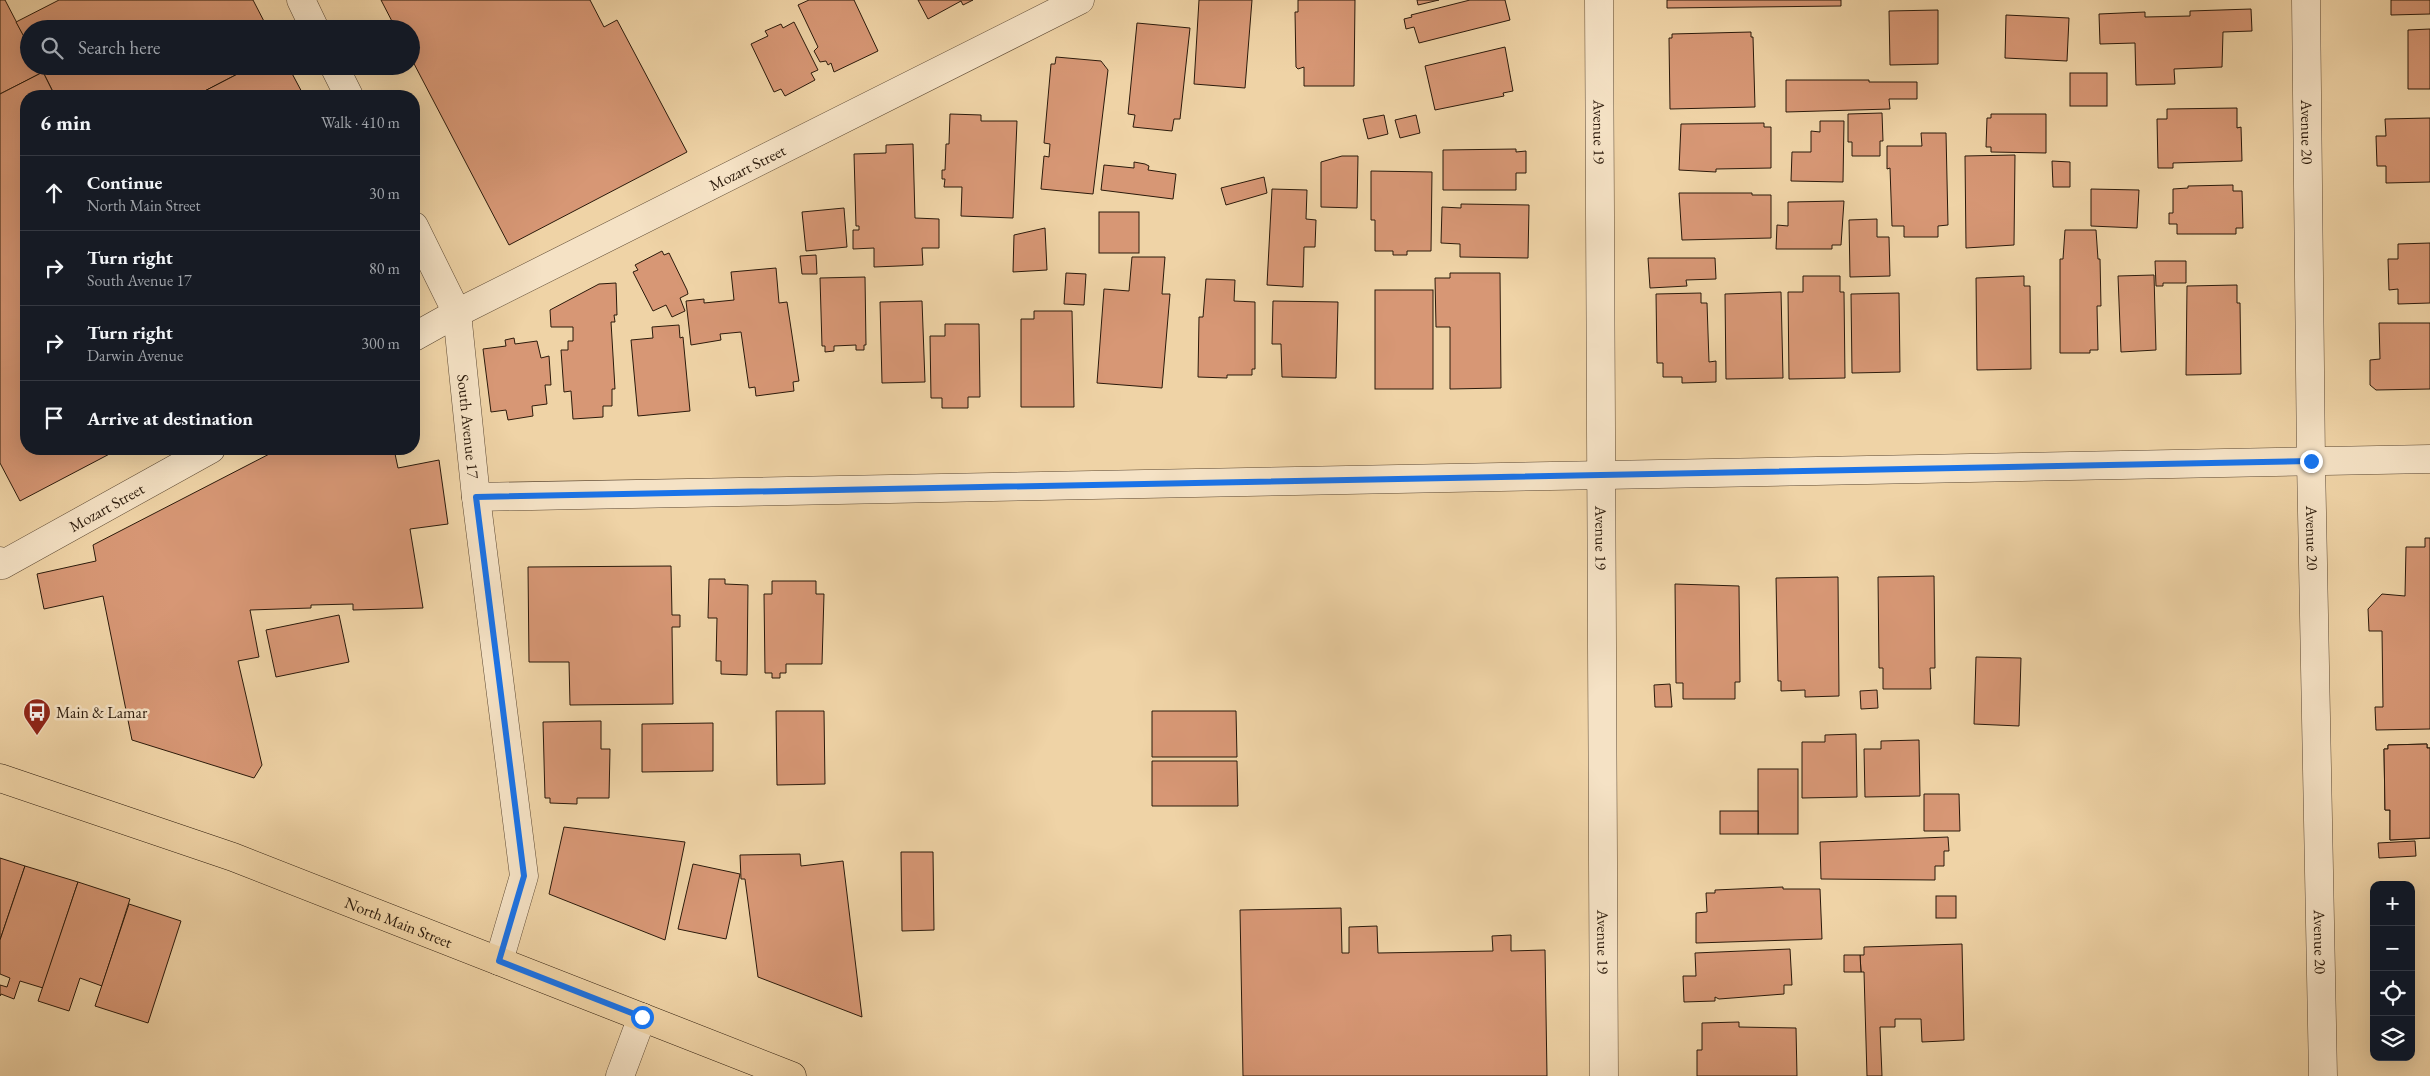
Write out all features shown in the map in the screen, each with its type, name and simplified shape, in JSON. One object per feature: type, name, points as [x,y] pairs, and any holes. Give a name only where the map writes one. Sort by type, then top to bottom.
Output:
[{"type":"main road","name":"North Main Street","points":[[0,778],[233,857],[792,1076]]},
{"type":"street","points":[[301,0],[311,20]]},
{"type":"street","name":"Mozart Street","points":[[420,334],[457,313],[1080,0]]},
{"type":"street","name":"Avenue 19","points":[[1598,0],[1604,1076]]},
{"type":"street","name":"Avenue 20","points":[[2306,0],[2311,461],[2323,1076]]},
{"type":"street","points":[[338,75],[346,90]]},
{"type":"street","name":"South Avenue 17","points":[[420,238],[457,313],[476,497],[524,876],[499,961]]},
{"type":"street","name":"Mozart Street","points":[[1,563],[200,455]]},
{"type":"street","points":[[476,497],[2430,459]]},
{"type":"street","points":[[620,1076],[642,1017]]},
{"type":"building","points":[[0,0],[5,0],[20,29],[20,75],[37,75],[0,94]]},
{"type":"building","points":[[59,0],[253,0],[263,20],[20,20],[20,29],[16,22]]},
{"type":"building","points":[[381,0],[590,0],[604,27],[617,20],[687,152],[509,245],[420,75],[420,20],[391,20]]},
{"type":"building","points":[[809,0],[854,0],[878,51],[834,72],[831,63],[828,65],[826,61],[820,62],[814,51],[818,47],[798,5]]},
{"type":"building","points":[[918,0],[973,0],[963,5],[961,1],[928,19]]},
{"type":"building","points":[[1199,0],[1252,0],[1245,88],[1194,84]]},
{"type":"building","points":[[1298,0],[1355,0],[1354,86],[1304,86],[1304,67],[1298,69],[1296,67],[1295,12],[1298,12]]},
{"type":"building","points":[[1417,0],[1439,0],[1418,5]]},
{"type":"building","points":[[1470,0],[1505,0],[1510,20],[1419,43],[1414,27],[1406,29],[1404,19],[1412,17],[1411,15]]},
{"type":"building","points":[[1667,0],[1841,0],[1841,6],[1667,8]]},
{"type":"building","points":[[2391,0],[2430,0],[2430,14],[2391,15]]},
{"type":"building","points":[[2251,9],[2252,31],[2223,32],[2222,67],[2174,69],[2175,84],[2136,85],[2135,43],[2100,44],[2099,14],[2145,12],[2145,17],[2190,16],[2190,11]]},
{"type":"building","points":[[1938,10],[1938,64],[1890,65],[1889,11]]},
{"type":"building","points":[[2006,15],[2069,18],[2067,61],[2005,58]]},
{"type":"building","points":[[794,22],[818,70],[811,73],[815,80],[785,96],[781,89],[774,92],[751,44],[768,36],[765,31],[781,24],[783,28]]},
{"type":"building","points":[[1137,23],[1190,28],[1180,119],[1174,119],[1172,131],[1133,127],[1135,115],[1128,114]]},
{"type":"building","points":[[2430,29],[2430,89],[2408,89],[2408,30]]},
{"type":"building","points":[[1751,32],[1751,37],[1753,37],[1755,107],[1670,109],[1669,38],[1672,38],[1672,34]]},
{"type":"building","points":[[1505,47],[1513,91],[1503,93],[1504,96],[1435,110],[1425,66]]},
{"type":"building","points":[[1056,57],[1101,61],[1108,70],[1093,194],[1041,189],[1044,156],[1049,157],[1050,144],[1044,143],[1051,64],[1055,64]]},
{"type":"building","points":[[2070,73],[2107,73],[2107,106],[2070,106]]},
{"type":"building","points":[[37,75],[44,75],[52,90],[20,90],[20,455],[108,455],[20,501],[0,463],[0,94]]},
{"type":"building","points":[[44,75],[236,75],[207,90],[52,90]]},
{"type":"building","points":[[236,75],[293,75],[301,90],[207,90]]},
{"type":"building","points":[[1786,80],[1917,82],[1917,99],[1889,99],[1890,109],[1786,112]]},
{"type":"building","points":[[2237,108],[2237,128],[2241,127],[2242,161],[2173,163],[2173,168],[2158,168],[2157,119],[2167,119],[2167,109]]},
{"type":"building","points":[[1882,113],[1883,141],[1880,141],[1880,156],[1852,156],[1852,142],[1848,142],[1848,114]]},
{"type":"building","points":[[950,114],[981,115],[981,121],[1017,121],[1013,218],[961,216],[962,187],[944,187],[945,179],[942,179],[942,170],[945,170],[946,144],[949,144]]},
{"type":"building","points":[[1991,114],[2046,114],[2046,153],[1991,152],[1991,147],[1986,147],[1987,118],[1991,118]]},
{"type":"building","points":[[1384,115],[1388,134],[1368,139],[1363,119]]},
{"type":"building","points":[[1416,115],[1420,133],[1400,138],[1395,120]]},
{"type":"building","points":[[2430,118],[2430,182],[2386,183],[2386,166],[2377,166],[2376,136],[2386,136],[2385,119]]},
{"type":"building","points":[[1820,121],[1844,121],[1843,182],[1791,181],[1792,152],[1811,152],[1811,131],[1820,132]]},
{"type":"building","points":[[1764,123],[1764,127],[1771,127],[1771,168],[1716,169],[1716,172],[1679,170],[1681,124]]},
{"type":"building","points":[[1921,133],[1946,133],[1948,225],[1938,226],[1938,237],[1904,237],[1904,226],[1892,226],[1890,168],[1887,169],[1887,146],[1922,146]]},
{"type":"building","points":[[913,144],[915,218],[939,219],[939,248],[922,248],[923,265],[874,267],[874,248],[853,249],[853,230],[859,230],[859,226],[856,226],[854,154],[886,153],[886,145]]},
{"type":"building","points":[[1516,149],[1516,152],[1526,151],[1526,173],[1516,173],[1516,190],[1443,190],[1443,150]]},
{"type":"building","points":[[2015,155],[2014,245],[1966,248],[1965,156]]},
{"type":"building","points":[[1342,156],[1358,156],[1357,208],[1321,207],[1321,162]]},
{"type":"building","points":[[2052,161],[2070,162],[2070,187],[2053,187]]},
{"type":"building","points":[[1134,162],[1149,166],[1148,170],[1176,174],[1173,199],[1101,190],[1104,165],[1134,168]]},
{"type":"building","points":[[1371,171],[1432,172],[1431,251],[1407,251],[1407,255],[1393,255],[1393,251],[1375,251],[1375,220],[1371,220]]},
{"type":"building","points":[[1264,177],[1267,193],[1226,205],[1221,188]]},
{"type":"building","points":[[2233,185],[2233,191],[2242,191],[2243,228],[2236,228],[2236,234],[2177,234],[2177,224],[2169,224],[2169,213],[2173,213],[2173,189],[2188,188],[2188,186]]},
{"type":"building","points":[[1272,189],[1307,190],[1306,219],[1316,220],[1315,247],[1304,247],[1303,287],[1267,285]]},
{"type":"building","points":[[2091,189],[2139,190],[2137,228],[2091,226]]},
{"type":"building","points":[[1679,193],[1752,193],[1752,195],[1771,195],[1771,238],[1682,240]]},
{"type":"building","points":[[1844,201],[1841,245],[1832,245],[1832,249],[1776,249],[1777,225],[1788,226],[1788,202]]},
{"type":"building","points":[[1461,204],[1529,205],[1528,258],[1460,257],[1460,244],[1441,243],[1442,207],[1461,208]]},
{"type":"building","points":[[844,208],[847,247],[806,251],[802,212]]},
{"type":"building","points":[[1099,212],[1139,212],[1139,253],[1099,253]]},
{"type":"building","points":[[1877,219],[1877,237],[1889,237],[1890,276],[1850,277],[1849,220]]},
{"type":"building","points":[[1045,228],[1047,270],[1013,272],[1014,235]]},
{"type":"building","points":[[2065,230],[2096,230],[2098,259],[2100,259],[2101,306],[2097,306],[2098,350],[2090,350],[2090,353],[2060,353],[2060,259],[2063,259]]},
{"type":"building","points":[[2430,243],[2430,303],[2398,304],[2398,289],[2389,290],[2388,259],[2398,259],[2398,244]]},
{"type":"building","points":[[662,251],[664,255],[669,253],[688,294],[680,298],[685,311],[672,317],[666,305],[653,311],[633,272],[638,270],[635,265]]},
{"type":"building","points":[[816,255],[817,274],[802,274],[800,256]]},
{"type":"building","points":[[1132,257],[1165,257],[1162,294],[1170,294],[1162,388],[1097,383],[1104,289],[1129,291]]},
{"type":"building","points":[[1648,258],[1715,258],[1716,279],[1686,280],[1687,286],[1650,288]]},
{"type":"building","points":[[2155,261],[2186,261],[2186,283],[2163,283],[2163,286],[2156,286]]},
{"type":"building","points":[[776,268],[779,303],[787,302],[799,381],[793,382],[794,391],[756,396],[755,387],[749,388],[741,332],[720,334],[721,340],[691,345],[686,301],[704,299],[704,303],[734,300],[731,272]]},
{"type":"building","points":[[1066,273],[1086,274],[1084,305],[1064,304]]},
{"type":"building","points":[[1450,273],[1500,273],[1501,388],[1450,389],[1450,327],[1436,327],[1435,278],[1450,278]]},
{"type":"building","points":[[2154,275],[2156,350],[2121,352],[2118,276]]},
{"type":"building","points":[[1803,276],[1840,276],[1840,292],[1844,292],[1845,378],[1789,379],[1788,292],[1803,292]]},
{"type":"building","points":[[2024,276],[2024,286],[2030,286],[2031,369],[1977,370],[1976,278]]},
{"type":"building","points":[[865,277],[866,345],[864,345],[864,350],[856,350],[856,345],[834,346],[834,351],[825,352],[825,346],[822,346],[820,278]]},
{"type":"building","points":[[1206,279],[1235,280],[1234,301],[1255,302],[1255,369],[1252,369],[1252,375],[1227,375],[1227,378],[1198,377],[1199,317],[1203,317]]},
{"type":"building","points":[[616,283],[617,315],[614,315],[615,322],[611,322],[615,389],[612,389],[612,406],[603,406],[603,417],[573,419],[571,391],[564,392],[561,350],[568,350],[568,341],[573,341],[573,327],[551,327],[550,310],[599,284]]},
{"type":"building","points":[[2237,285],[2237,303],[2240,303],[2241,374],[2186,375],[2187,286]]},
{"type":"building","points":[[1375,290],[1433,290],[1433,389],[1375,389]]},
{"type":"building","points":[[1781,292],[1783,378],[1726,379],[1725,294]]},
{"type":"building","points":[[1701,293],[1701,303],[1707,303],[1709,362],[1716,361],[1716,382],[1682,383],[1682,377],[1663,377],[1663,363],[1657,363],[1656,294]]},
{"type":"building","points":[[1899,293],[1900,372],[1852,373],[1851,294]]},
{"type":"building","points":[[922,301],[925,382],[882,383],[880,302]]},
{"type":"building","points":[[1273,301],[1338,302],[1336,378],[1282,377],[1281,344],[1272,344]]},
{"type":"building","points":[[1034,311],[1072,311],[1074,407],[1021,407],[1021,319],[1034,319]]},
{"type":"building","points":[[2379,323],[2430,323],[2430,389],[2376,390],[2370,385],[2370,360],[2380,359]]},
{"type":"building","points":[[945,324],[979,324],[980,397],[968,397],[968,408],[942,408],[942,398],[931,398],[930,336],[945,336]]},
{"type":"building","points":[[679,325],[680,338],[683,337],[690,411],[638,416],[631,340],[653,338],[652,327]]},
{"type":"building","points":[[514,338],[515,344],[537,341],[541,358],[549,356],[551,385],[545,385],[547,404],[532,406],[533,416],[508,420],[506,410],[491,412],[483,349],[506,346],[505,340]]},
{"type":"building","points":[[267,455],[395,455],[398,468],[439,460],[448,524],[410,529],[423,608],[353,610],[353,604],[311,605],[311,608],[250,610],[259,657],[238,661],[262,765],[254,778],[132,740],[103,596],[44,609],[37,574],[96,561],[93,545]]},
{"type":"building","points":[[2425,538],[2430,538],[2430,729],[2376,730],[2375,707],[2383,707],[2382,631],[2369,631],[2368,609],[2382,594],[2405,596],[2406,547],[2425,547]]},
{"type":"building","points":[[671,566],[672,615],[680,615],[680,627],[672,627],[673,704],[570,705],[569,662],[529,662],[528,567]]},
{"type":"building","points":[[1934,576],[1935,668],[1930,668],[1931,689],[1883,689],[1883,668],[1879,668],[1878,577]]},
{"type":"building","points":[[1838,577],[1839,696],[1805,697],[1805,690],[1781,691],[1781,681],[1778,681],[1776,578]]},
{"type":"building","points":[[709,579],[725,579],[725,584],[748,585],[747,675],[721,674],[721,661],[716,661],[717,618],[708,618]]},
{"type":"building","points":[[772,581],[816,581],[816,594],[824,594],[822,664],[786,664],[786,673],[780,673],[780,678],[772,678],[772,673],[765,673],[764,594],[772,594]]},
{"type":"building","points":[[1675,584],[1739,586],[1740,682],[1735,682],[1735,699],[1683,699],[1683,683],[1676,683]]},
{"type":"building","points":[[339,615],[349,662],[276,677],[266,630]]},
{"type":"building","points":[[1976,657],[2021,658],[2019,726],[1974,724]]},
{"type":"building","points":[[1670,684],[1672,707],[1655,707],[1654,685]]},
{"type":"building","points":[[1877,690],[1878,708],[1861,709],[1860,691]]},
{"type":"building","points":[[776,711],[824,711],[825,784],[777,785]]},
{"type":"building","points":[[1152,711],[1236,711],[1237,757],[1152,757]]},
{"type":"building","points":[[601,721],[601,749],[610,749],[609,798],[577,798],[577,804],[550,803],[550,798],[545,798],[543,722]]},
{"type":"building","points":[[713,723],[713,771],[642,772],[642,724]]},
{"type":"building","points":[[1856,734],[1857,797],[1802,798],[1802,742],[1825,742],[1825,735]]},
{"type":"building","points":[[1919,740],[1920,796],[1865,797],[1864,749],[1881,749],[1881,741]]},
{"type":"building","points":[[2427,744],[2427,748],[2430,748],[2430,838],[2390,840],[2390,810],[2385,810],[2384,749],[2388,749],[2388,745]]},
{"type":"building","points":[[2427,744],[2427,748],[2430,748],[2430,838],[2390,840],[2390,810],[2385,810],[2384,749],[2388,749],[2388,745]]},
{"type":"building","points":[[1152,761],[1237,761],[1238,806],[1152,806]]},
{"type":"building","points":[[1758,769],[1798,769],[1798,834],[1758,834]]},
{"type":"building","points":[[1924,794],[1959,794],[1960,831],[1924,831]]},
{"type":"building","points":[[1720,811],[1758,811],[1758,834],[1720,834]]},
{"type":"building","points":[[564,827],[685,842],[665,940],[549,894]]},
{"type":"building","points":[[1948,837],[1949,851],[1944,851],[1944,866],[1935,866],[1935,880],[1821,879],[1820,842]]},
{"type":"building","points":[[2415,841],[2416,856],[2379,858],[2378,843]]},
{"type":"building","points":[[901,852],[933,852],[934,930],[902,931]]},
{"type":"building","points":[[800,854],[801,866],[843,861],[862,1017],[758,977],[745,879],[741,879],[740,855]]},
{"type":"building","points":[[0,858],[25,866],[0,940]]},
{"type":"building","points":[[693,864],[740,874],[726,939],[678,929]]},
{"type":"building","points":[[25,866],[78,882],[43,988],[20,981],[14,999],[1,994],[0,996],[0,985],[7,987],[10,978],[0,974],[0,940]]},
{"type":"building","points":[[78,882],[130,899],[102,986],[80,978],[69,1011],[38,1001]]},
{"type":"building","points":[[1783,887],[1783,889],[1820,889],[1822,939],[1696,943],[1696,913],[1707,912],[1706,893],[1715,893],[1715,890]]},
{"type":"building","points":[[1936,896],[1956,896],[1956,918],[1936,918]]},
{"type":"building","points":[[129,904],[181,921],[148,1023],[95,1006]]},
{"type":"building","points":[[1341,908],[1342,953],[1349,953],[1349,927],[1377,926],[1378,953],[1493,951],[1492,936],[1511,935],[1511,951],[1545,950],[1547,1076],[1243,1076],[1240,910]]},
{"type":"building","points":[[1962,944],[1964,1040],[1922,1042],[1921,1019],[1895,1019],[1895,1027],[1880,1027],[1882,1076],[1867,1076],[1864,972],[1861,972],[1860,955],[1864,955],[1864,947]]},
{"type":"building","points":[[1790,949],[1792,985],[1784,985],[1784,994],[1719,999],[1715,997],[1715,1001],[1684,1002],[1683,976],[1696,976],[1695,953]]},
{"type":"building","points":[[1844,955],[1860,955],[1861,972],[1844,972]]},
{"type":"building","points":[[1739,1022],[1739,1027],[1796,1028],[1797,1076],[1697,1076],[1697,1050],[1702,1050],[1702,1023]]},
{"type":"place","name":"Main & Lamar","points":[[37,736]]},
{"type":"route","points":[[642,1017],[499,961],[524,876],[476,497],[2311,461]]}]
